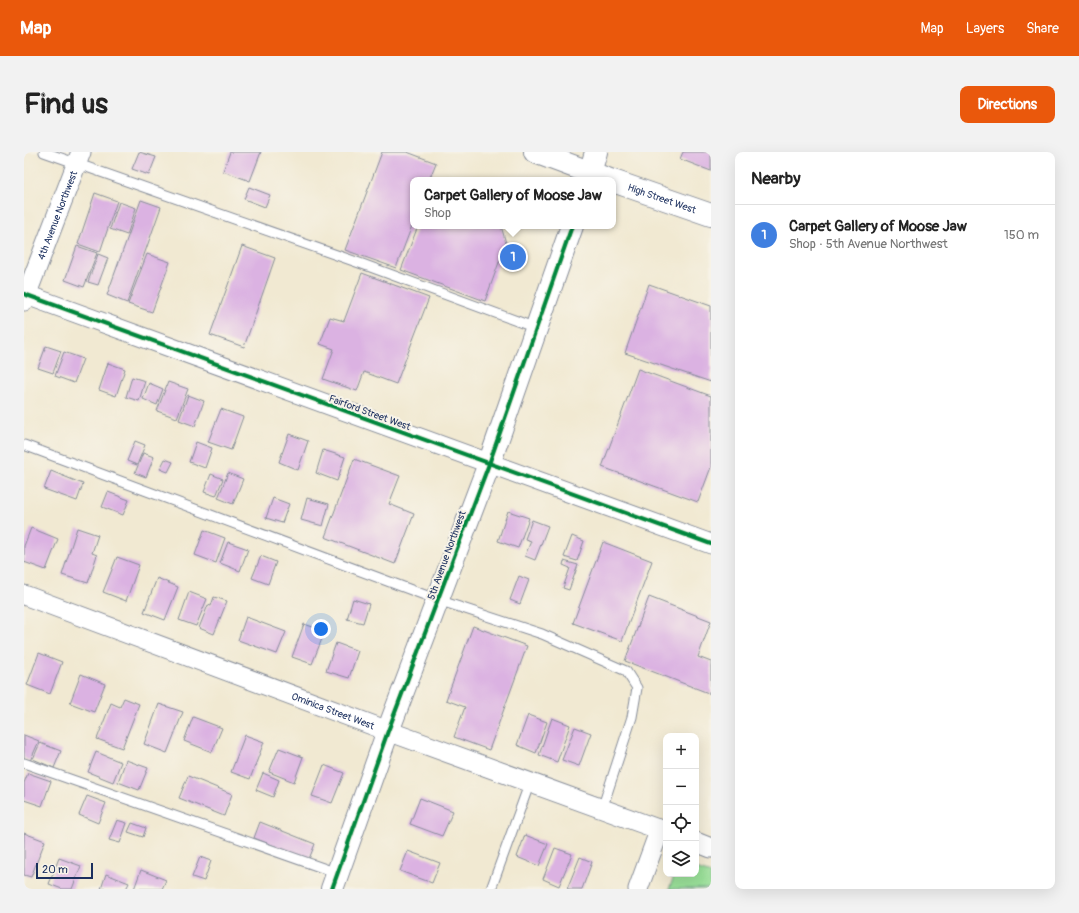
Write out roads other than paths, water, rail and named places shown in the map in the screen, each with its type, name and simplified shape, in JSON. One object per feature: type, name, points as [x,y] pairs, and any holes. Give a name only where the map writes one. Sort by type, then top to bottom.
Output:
[{"type":"street","points":[[535,152],[594,177]]},
{"type":"street","points":[[596,152],[596,177]]},
{"type":"street","name":"4th Avenue Northwest","points":[[25,296],[78,158]]},
{"type":"street","name":"High Street West","points":[[616,182],[711,215]]},
{"type":"street","name":"5th Avenue Northwest","points":[[334,881],[388,730],[489,464],[571,229]]},
{"type":"street","name":"Fairford Street West","points":[[25,296],[711,544]]},
{"type":"street","name":"Ominica Street West","points":[[24,595],[663,831]]},
{"type":"street","points":[[638,889],[663,831]]},
{"type":"street","points":[[699,843],[711,848]]},
{"type":"lane","points":[[44,152],[78,158],[537,328]]},
{"type":"lane","points":[[24,446],[438,600],[542,634],[626,671],[637,688],[632,717],[602,809]]},
{"type":"lane","points":[[24,763],[334,881]]},
{"type":"lane","points":[[491,889],[530,782]]},
{"type":"place","name":"Carpet Gallery of Moose Jaw","points":[[513,257]]}]
